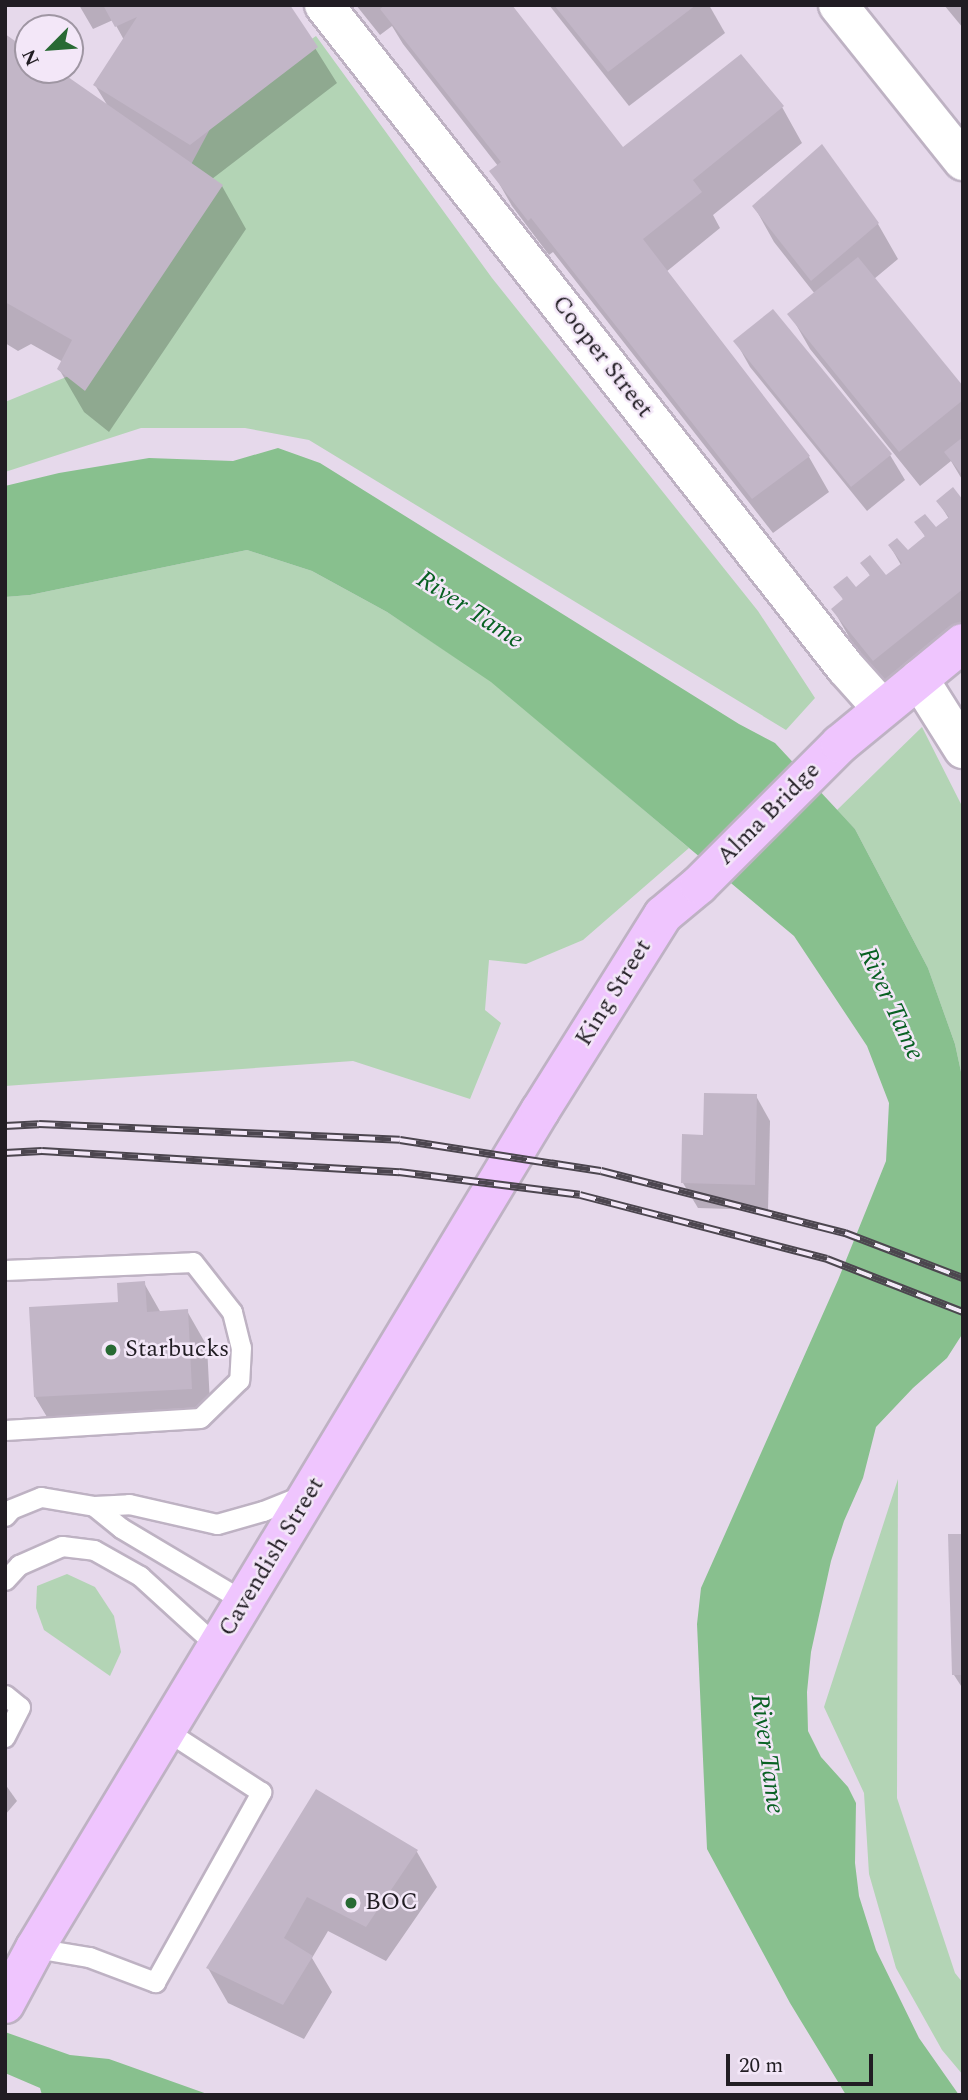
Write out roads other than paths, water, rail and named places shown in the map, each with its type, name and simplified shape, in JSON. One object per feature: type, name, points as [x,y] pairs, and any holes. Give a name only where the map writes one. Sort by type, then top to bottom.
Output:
[{"type":"main road","points":[[881,707],[963,643]]},
{"type":"main road","name":"Alma Bridge","points":[[699,885],[840,744],[881,707]]},
{"type":"main road","name":"King Street","points":[[540,1111],[663,915],[699,885]]},
{"type":"main road","name":"Cavendish Street","points":[[5,2004],[35,1948],[540,1111]]},
{"type":"street","name":"Cooper Street","points":[[324,5],[846,668],[881,707]]},
{"type":"street","points":[[838,5],[963,161]]},
{"type":"street","points":[[919,679],[963,749]]},
{"type":"lane","points":[[5,1270],[192,1262],[232,1312],[241,1347],[239,1380],[200,1418],[5,1430]]},
{"type":"lane","points":[[5,1516],[11,1509],[41,1497],[94,1506],[130,1504],[216,1524],[263,1511],[312,1491]]},
{"type":"lane","points":[[94,1506],[121,1528],[245,1602]]},
{"type":"lane","points":[[5,1580],[19,1565],[62,1546],[94,1550],[140,1576],[218,1647]]},
{"type":"lane","points":[[5,1695],[20,1707],[5,1737]]},
{"type":"lane","points":[[35,1948],[89,1957],[155,1982],[261,1792],[167,1731]]},
{"type":"water","name":"River Tame","points":[[278,448],[320,463],[739,724],[775,743],[855,829],[928,968],[955,1044],[963,1081],[963,1333],[947,1358],[913,1388],[876,1427],[863,1478],[844,1521],[831,1561],[811,1652],[807,1692],[808,1731],[821,1757],[848,1787],[856,1803],[855,1863],[859,1896],[876,1950],[919,2038],[959,2095],[846,2095],[790,2003],[707,1849],[697,1624],[701,1588],[838,1280],[886,1161],[889,1103],[867,1046],[794,936],[491,682],[387,612],[312,571],[247,550],[30,595],[5,597],[5,486],[59,473],[149,458],[233,461]]},
{"type":"water","points":[[5,2032],[70,2055],[109,2059],[210,2095],[42,2095],[40,2088],[5,2073]]},
{"type":"railway","points":[[5,1126],[39,1124],[400,1140],[601,1171],[845,1233],[963,1278]]},
{"type":"railway","points":[[5,1153],[42,1151],[399,1172],[580,1195],[827,1259],[963,1312]]},
{"type":"place","name":"Starbucks","points":[[111,1350]]},
{"type":"place","name":"BOC","points":[[351,1903]]}]
